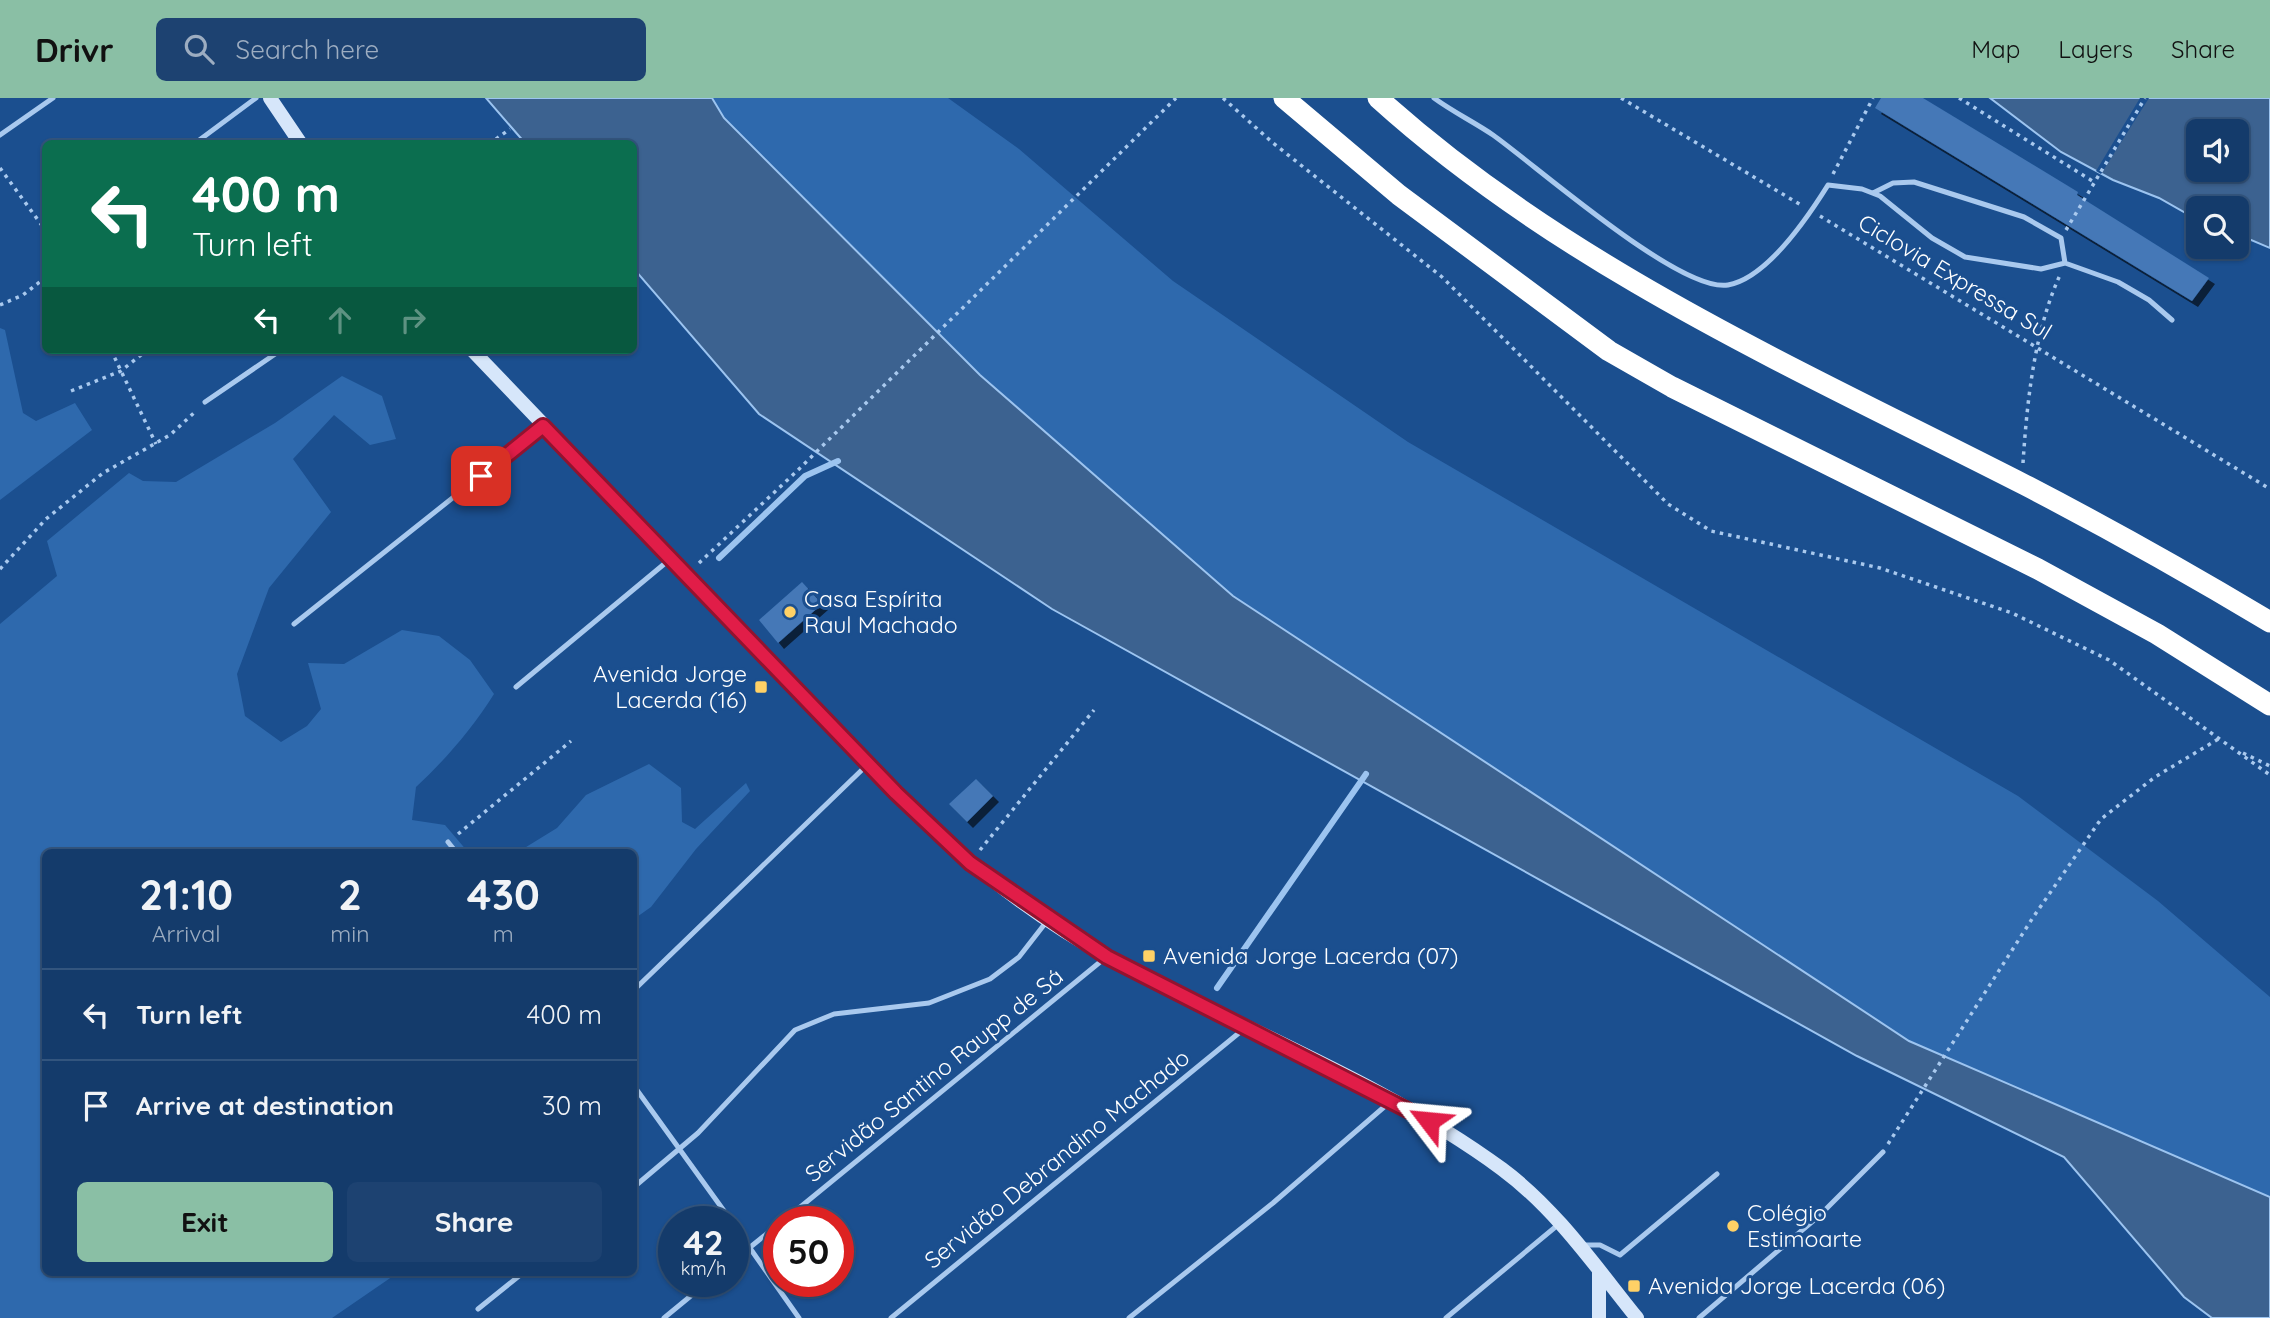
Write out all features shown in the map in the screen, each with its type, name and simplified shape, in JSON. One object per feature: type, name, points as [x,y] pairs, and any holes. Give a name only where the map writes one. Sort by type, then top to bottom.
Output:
[{"type":"highway","points":[[1284,98],[1399,195],[1609,351],[1672,387],[2038,569],[2157,634],[2270,705]]},
{"type":"highway","points":[[1378,98],[1531,218],[1704,322],[2026,486],[2186,572],[2270,622]]},
{"type":"main road","points":[[270,98],[298,140]]},
{"type":"main road","points":[[476,354],[868,764],[970,863],[1107,957],[1391,1100],[1467,1144],[1504,1171],[1560,1223],[1637,1318]]},
{"type":"main road","points":[[1599,1271],[1599,1318]]},
{"type":"lane","points":[[0,135],[53,98]]},
{"type":"lane","points":[[199,140],[256,98]]},
{"type":"lane","points":[[1434,98],[1492,135],[1656,258],[1715,286],[1731,284],[1759,269],[1812,211],[1828,185],[1872,193],[1899,208],[1949,250],[1965,257],[2040,269],[2065,263],[2125,285],[2172,320]]},
{"type":"lane","points":[[1872,193],[1893,183],[1914,182],[2024,216],[2061,238],[2065,263]]},
{"type":"lane","points":[[205,402],[275,354]]},
{"type":"lane","points":[[294,624],[543,426]]},
{"type":"lane","points":[[516,687],[671,558]]},
{"type":"lane","points":[[637,987],[868,764]]},
{"type":"lane","points":[[448,842],[454,849]]},
{"type":"lane","points":[[637,1184],[680,1150],[795,1030],[834,1014],[929,1003],[990,979],[1019,957],[1049,919]]},
{"type":"lane","name":"Servidão Santino Raupp de Sá","points":[[801,1206],[1107,957]]},
{"type":"lane","name":"Servidão Debrandino Machado","points":[[891,1318],[1245,1028]]},
{"type":"lane","points":[[637,1090],[721,1206]]},
{"type":"lane","points":[[1129,1318],[1290,1189],[1391,1100]]},
{"type":"lane","points":[[1699,1318],[1820,1215],[1883,1152]]},
{"type":"lane","points":[[1578,1245],[1600,1245],[1619,1255],[1717,1174]]},
{"type":"lane","points":[[1446,1318],[1560,1223]]},
{"type":"lane","name":"Servidão Santino Raupp de Sá","points":[[750,1248],[763,1237]]},
{"type":"lane","points":[[750,1248],[799,1318]]},
{"type":"lane","points":[[478,1309],[519,1276]]},
{"type":"lane","points":[[664,1318],[690,1297]]},
{"type":"path","points":[[687,574],[797,471],[1176,98]]},
{"type":"path","points":[[1223,98],[1273,143],[1442,277],[1668,504],[1711,531],[1880,568],[2012,613],[2109,660],[2270,775]]},
{"type":"path","name":"Ciclovia Expressa Sul","points":[[1621,98],[2270,489]]},
{"type":"path","points":[[1828,185],[1872,98]]},
{"type":"path","points":[[1959,98],[2094,182]]},
{"type":"path","points":[[2061,238],[2145,98]]},
{"type":"path","points":[[495,140],[510,129]]},
{"type":"path","points":[[0,168],[42,226]]},
{"type":"path","points":[[2026,486],[2023,464],[2026,426],[2039,348],[2046,311],[2065,263]]},
{"type":"path","points":[[0,305],[23,295],[42,280]]},
{"type":"path","points":[[113,354],[156,444]]},
{"type":"path","points":[[71,391],[121,371],[142,354]]},
{"type":"path","points":[[0,569],[46,519],[103,473],[156,444],[205,402]]},
{"type":"path","points":[[970,863],[1094,710]]},
{"type":"path","points":[[1883,1152],[1955,1044],[2032,919],[2101,819],[2155,777],[2220,738]]},
{"type":"path","points":[[448,842],[571,741]]},
{"type":"path","points":[[2235,749],[2270,766]]},
{"type":"shaded area","points":[[486,98],[712,98],[724,118],[980,375],[1233,596],[1909,1041],[2270,1197],[2270,1318],[2212,1318],[2184,1297],[2064,1157],[1857,1056],[1052,609],[759,414],[637,272],[637,140],[522,140]]},
{"type":"shaded area","points":[[712,98],[948,98],[1019,149],[1173,281],[1408,442],[2018,796],[2158,901],[2270,997],[2270,1197],[1909,1041],[1233,596],[980,374],[724,118]]},
{"type":"shaded area","points":[[1990,98],[2270,98],[2270,248],[2249,239],[2249,196],[2186,196],[2186,213],[2159,198],[2113,180],[2061,152]]},
{"type":"shaded area","points":[[0,328],[5,330],[23,413],[36,421],[75,403],[92,430],[0,500]]},
{"type":"shaded area","points":[[342,376],[382,396],[396,439],[370,445],[334,415],[293,459],[331,512],[269,588],[237,674],[245,716],[281,742],[307,726],[321,709],[308,663],[344,664],[402,630],[439,636],[470,660],[494,694],[458,743],[416,787],[412,820],[445,825],[465,849],[42,849],[42,1276],[393,1276],[332,1318],[0,1318],[0,624],[57,576],[47,541],[129,473],[143,481],[176,482],[275,423]]},
{"type":"shaded area","points":[[649,764],[681,788],[682,822],[695,829],[746,783],[750,791],[696,849],[651,907],[637,917],[637,849],[523,849],[557,828],[586,795]]},
{"type":"pier","points":[[2140,98],[2149,98],[2101,174],[2096,171]]},
{"type":"building","points":[[1881,98],[1923,98],[2078,192],[2077,195],[2209,278],[2192,301],[1875,108]]},
{"type":"building","name":"Casa Espírita Raul Machado","points":[[802,582],[822,604],[778,643],[759,620]]},
{"type":"building","points":[[976,779],[993,796],[967,822],[949,804]]},
{"type":"waterway","points":[[719,558],[805,476],[838,461]]},
{"type":"waterway","points":[[1217,988],[1366,774]]},
{"type":"place","name":"Casa Espírita Raul Machado","points":[[790,612]]},
{"type":"place","name":"Avenida Jorge Lacerda (16)","points":[[761,687]]},
{"type":"place","name":"Avenida Jorge Lacerda (07)","points":[[1149,956]]},
{"type":"place","name":"Colégio Estimoarte","points":[[1733,1226]]},
{"type":"place","name":"Avenida Jorge Lacerda (06)","points":[[1634,1286]]},
{"type":"route","points":[[481,476],[543,426],[896,793],[970,863],[1107,957],[1429,1121]]}]
